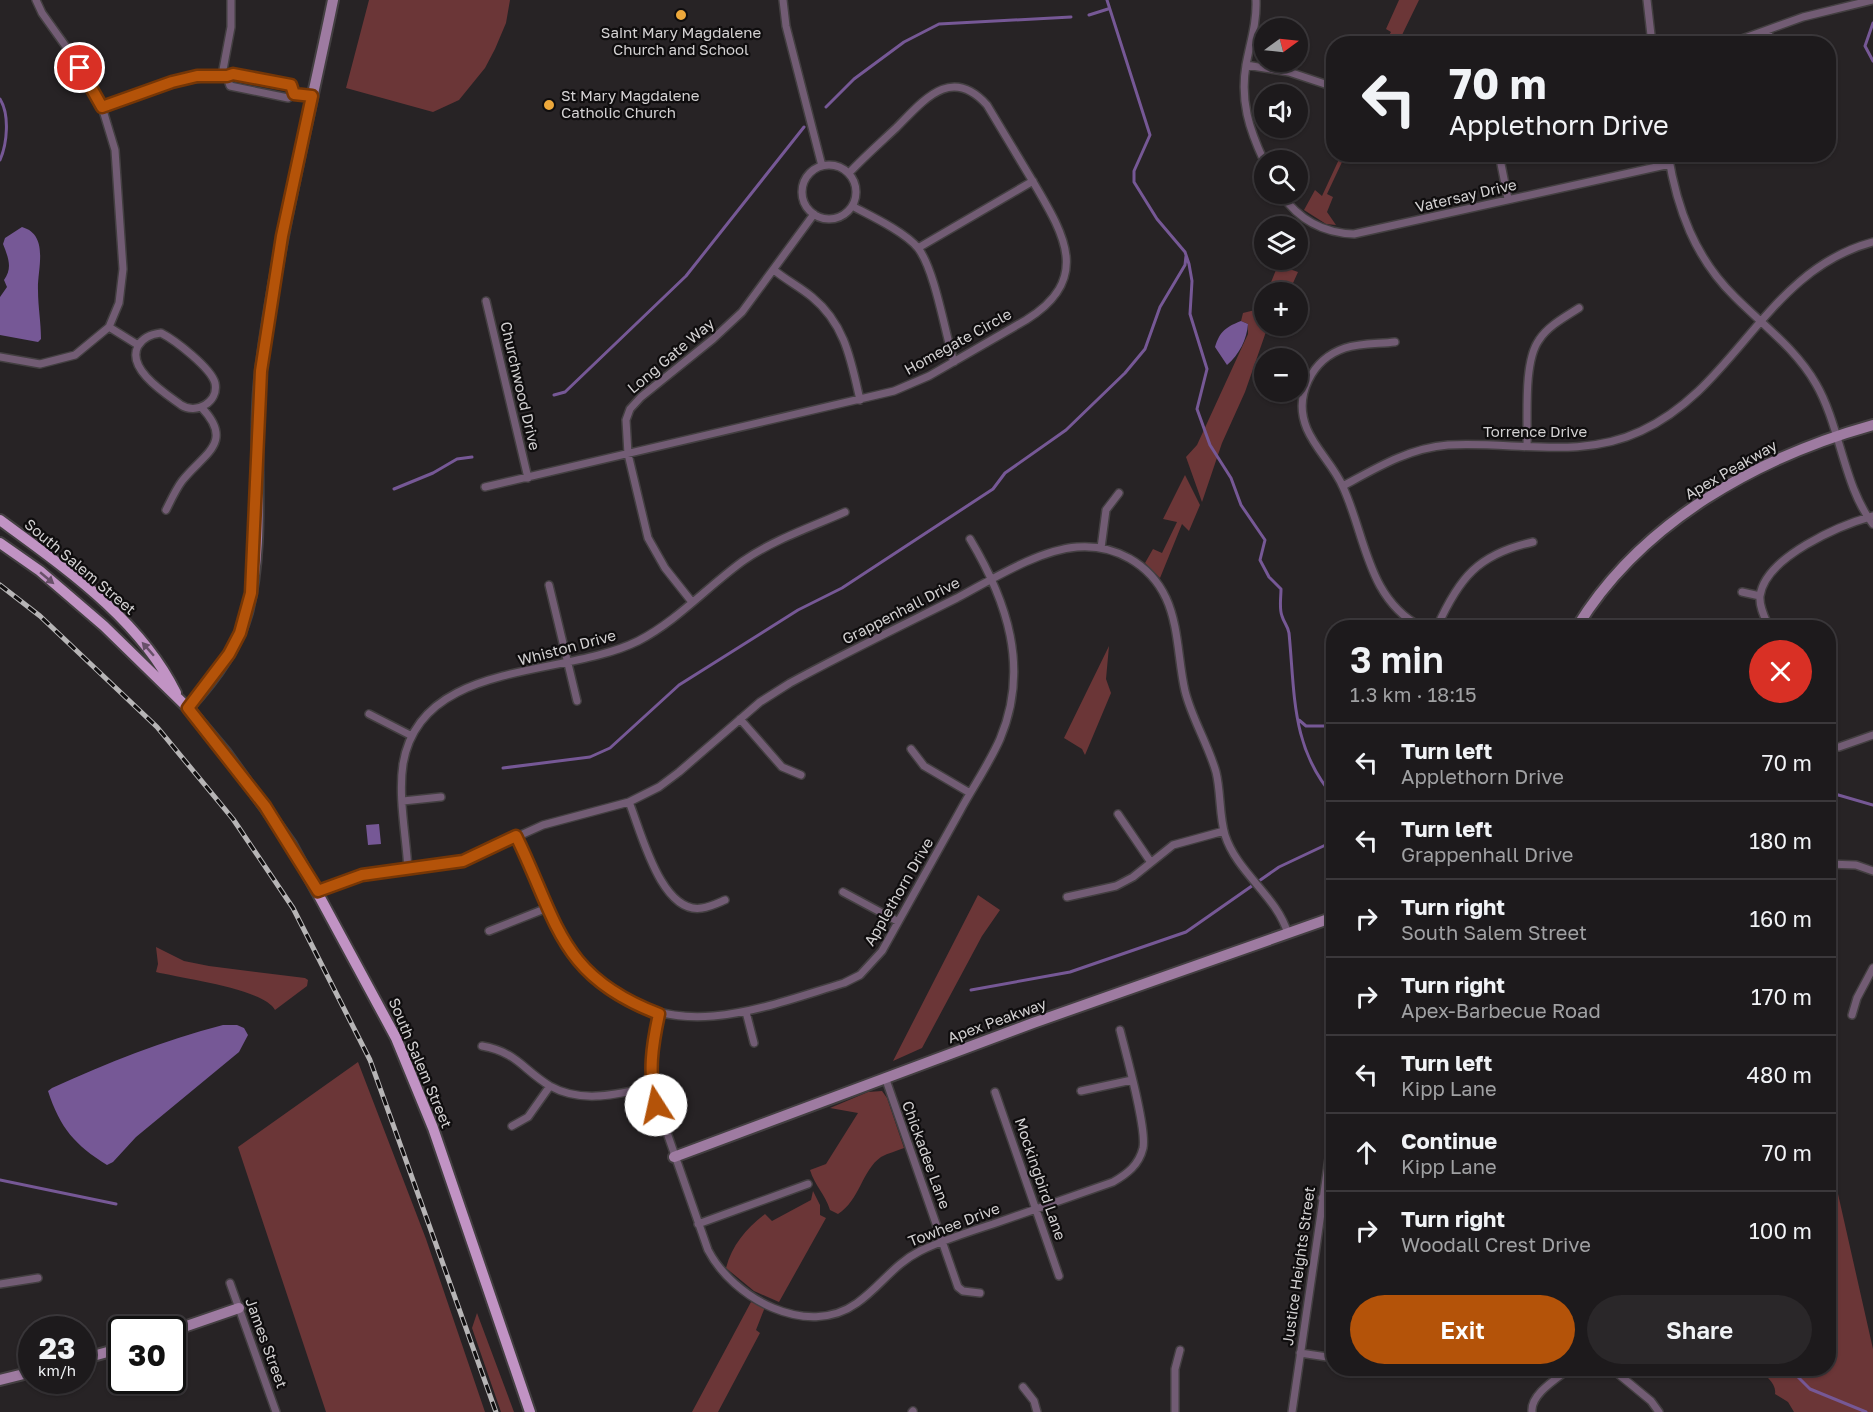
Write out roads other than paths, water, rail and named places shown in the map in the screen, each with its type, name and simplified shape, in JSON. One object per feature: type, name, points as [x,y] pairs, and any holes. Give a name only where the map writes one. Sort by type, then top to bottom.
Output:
[{"type":"main road","points":[[183,703],[229,654],[242,628],[251,593],[261,371],[284,226],[333,0]]},
{"type":"main road","name":"Apex Peakway","points":[[1583,620],[1599,597],[1632,559],[1699,504],[1766,464],[1836,435],[1873,425]]},
{"type":"main road","name":"South Salem Street","points":[[0,520],[120,616],[163,666],[183,703]]},
{"type":"main road","name":"South Salem Street","points":[[0,543],[40,571],[104,626],[183,703],[265,806],[318,891],[396,1038],[437,1139],[530,1412]]},
{"type":"main road","name":"Apex Peakway","points":[[674,1157],[885,1077],[1326,920]]},
{"type":"main road","points":[[186,1326],[239,1308]]},
{"type":"main road","points":[[0,1380],[18,1376]]},
{"type":"street","points":[[0,357],[40,364],[75,355],[110,327],[119,303],[123,269],[115,150],[102,107],[77,62],[42,13],[36,0]]},
{"type":"street","points":[[231,0],[231,27],[224,76],[230,86],[288,98],[294,94],[312,96]]},
{"type":"street","points":[[783,0],[786,26],[822,166]]},
{"type":"street","points":[[1256,0],[1256,21],[1246,65],[1246,114],[1260,150]]},
{"type":"street","points":[[1647,0],[1651,36]]},
{"type":"street","points":[[1750,36],[1803,17],[1873,0]]},
{"type":"street","points":[[1767,30],[1769,36]]},
{"type":"street","points":[[1246,65],[1289,72],[1326,84]]},
{"type":"street","points":[[102,107],[172,82],[233,74],[291,85],[294,94]]},
{"type":"street","name":"Homegate Circle","points":[[484,487],[860,399],[909,385],[954,362],[1040,312],[1055,295],[1063,279],[1066,258],[1063,236],[987,105],[974,92],[961,87],[946,88],[932,94],[849,173]]},
{"type":"street","points":[[1500,162],[1508,199]]},
{"type":"street","points":[[1670,164],[1680,210],[1696,246],[1722,284],[1760,320],[1810,375],[1826,405],[1873,524]]},
{"type":"street","name":"Vatersay Drive","points":[[1289,204],[1311,223],[1326,230],[1354,234],[1670,164]]},
{"type":"street","points":[[837,165],[849,173],[856,189],[852,206],[839,217],[822,218],[814,214],[804,200],[804,183],[814,169],[837,165]]},
{"type":"street","points":[[918,248],[1033,181]]},
{"type":"street","points":[[852,206],[909,239],[918,248],[928,268],[954,362]]},
{"type":"street","name":"Long Gate Way","points":[[692,602],[653,549],[628,454],[624,429],[635,402],[732,321],[774,270],[814,214]]},
{"type":"street","name":"Torrence Drive","points":[[1343,486],[1387,462],[1422,450],[1447,445],[1599,445],[1626,438],[1662,421],[1698,393],[1760,320],[1810,271],[1835,255],[1873,242]]},
{"type":"street","points":[[774,270],[811,296],[838,326],[848,346],[860,399]]},
{"type":"street","name":"Churchwood Drive","points":[[486,301],[528,478]]},
{"type":"street","points":[[1527,446],[1530,369],[1537,343],[1551,327],[1579,308]]},
{"type":"street","points":[[110,327],[138,345]]},
{"type":"street","points":[[161,333],[171,338],[209,372],[215,384],[214,390],[202,408],[195,410],[186,408],[155,384],[138,364],[135,354],[138,345],[152,334],[161,333]]},
{"type":"street","points":[[1395,342],[1355,346],[1337,352],[1317,367],[1306,385],[1302,405],[1306,428],[1343,486],[1377,581],[1394,605],[1412,620]]},
{"type":"street","points":[[165,510],[182,481],[213,448],[216,441],[214,421],[202,408]]},
{"type":"street","points":[[1101,548],[1106,510],[1119,493]]},
{"type":"street","name":"Whiston Drive","points":[[408,869],[403,764],[412,736],[429,712],[457,691],[610,652],[638,641],[668,623],[756,553],[845,512]]},
{"type":"street","points":[[1766,620],[1762,613],[1760,596],[1774,572],[1796,552],[1835,529],[1870,517]]},
{"type":"street","name":"Applethorn Drive","points":[[516,836],[566,948],[588,973],[618,995],[659,1014],[712,1018],[746,1012],[854,979],[874,963],[970,793],[999,740],[1013,689],[1012,635],[1004,605],[970,539]]},
{"type":"street","points":[[1440,620],[1456,588],[1470,572],[1497,553],[1533,542]]},
{"type":"street","name":"Grappenhall Drive","points":[[318,891],[362,875],[463,861],[543,825],[629,802],[679,772],[740,719],[790,682],[991,580],[1057,551],[1074,547],[1101,548],[1122,555],[1140,566],[1152,576],[1167,600],[1186,693],[1216,773],[1224,831],[1231,850],[1279,914],[1288,934]]},
{"type":"street","points":[[549,585],[577,701]]},
{"type":"street","points":[[1742,592],[1760,596]]},
{"type":"street","points":[[369,714],[412,736]]},
{"type":"street","points":[[740,719],[782,767],[801,775]]},
{"type":"street","points":[[1839,747],[1873,735]]},
{"type":"street","points":[[911,749],[924,766],[970,793]]},
{"type":"street","points":[[403,801],[441,797]]},
{"type":"street","points":[[629,802],[659,876],[669,894],[693,908],[702,908],[725,900]]},
{"type":"street","points":[[1119,814],[1150,861]]},
{"type":"street","points":[[1066,897],[1116,886],[1133,877],[1150,861],[1181,841],[1224,831]]},
{"type":"street","points":[[1836,864],[1856,865],[1873,872]]},
{"type":"street","points":[[843,892],[897,921]]},
{"type":"street","points":[[489,931],[547,908]]},
{"type":"street","points":[[1852,1015],[1865,980],[1873,968]]},
{"type":"street","points":[[746,1012],[754,1043]]},
{"type":"street","name":"Towhee Drive","points":[[659,1014],[651,1060],[651,1088],[713,1261],[732,1282],[764,1303],[790,1314],[816,1318],[839,1314],[858,1303],[905,1259],[943,1241],[1113,1182],[1135,1166],[1143,1147],[1144,1137],[1120,1030]]},
{"type":"street","points":[[482,1046],[501,1049],[550,1086],[570,1094],[593,1097],[651,1088]]},
{"type":"street","name":"Chickadee Lane","points":[[885,1077],[958,1287],[963,1291],[980,1293]]},
{"type":"street","points":[[1080,1091],[1132,1080]]},
{"type":"street","points":[[512,1126],[528,1117],[550,1086]]},
{"type":"street","name":"Mockingbird Lane","points":[[995,1092],[1059,1276]]},
{"type":"street","name":"Justice Heights Street","points":[[1292,1412],[1326,1173]]},
{"type":"street","points":[[698,1224],[808,1184]]},
{"type":"street","points":[[1322,1198],[1326,1199]]},
{"type":"street","points":[[0,1284],[38,1278]]},
{"type":"street","name":"James Street","points":[[230,1283],[276,1412]]},
{"type":"street","points":[[1175,1412],[1175,1369],[1180,1350]]},
{"type":"street","points":[[1300,1353],[1326,1357]]},
{"type":"street","points":[[1532,1412],[1532,1407],[1539,1394],[1560,1376]]},
{"type":"street","points":[[1621,1376],[1651,1401],[1659,1412]]},
{"type":"street","points":[[1023,1387],[1034,1401],[1037,1412]]},
{"type":"waterway","points":[[1107,0],[1150,135],[1134,171],[1134,182],[1157,219],[1185,252],[1189,264],[1192,281],[1190,314],[1207,369],[1197,409],[1210,445],[1231,478],[1241,505],[1265,540],[1260,560],[1269,577],[1281,589],[1281,610],[1289,633],[1295,699],[1302,740],[1326,786]]},
{"type":"waterway","points":[[1089,15],[1108,9]]},
{"type":"waterway","points":[[826,107],[854,79],[904,42],[939,24],[1071,17]]},
{"type":"waterway","points":[[1873,23],[1865,46],[1873,61]]},
{"type":"waterway","points":[[0,99],[6,121],[4,146],[0,160]]},
{"type":"waterway","points":[[554,395],[565,392],[686,276],[804,127]]},
{"type":"waterway","points":[[503,768],[590,757],[610,748],[679,685],[798,610],[842,588],[993,489],[1005,473],[1066,430],[1125,373],[1145,349],[1160,307],[1185,265],[1186,256]]},
{"type":"waterway","points":[[394,489],[433,473],[457,459],[472,457]]},
{"type":"waterway","points":[[1299,720],[1306,726],[1326,726]]},
{"type":"waterway","points":[[1836,794],[1873,805]]},
{"type":"waterway","points":[[971,990],[1070,972],[1186,932],[1279,867],[1326,845]]},
{"type":"waterway","points":[[0,1180],[116,1204]]},
{"type":"waterway","points":[[1797,1376],[1810,1389],[1866,1412]]},
{"type":"railway","points":[[0,585],[40,616],[157,727],[233,819],[293,908],[370,1060],[496,1412]]},
{"type":"place","name":"Saint Mary Magdalene Church and School","points":[[681,15]]},
{"type":"place","name":"St Mary Magdalene Catholic Church","points":[[549,105]]}]
